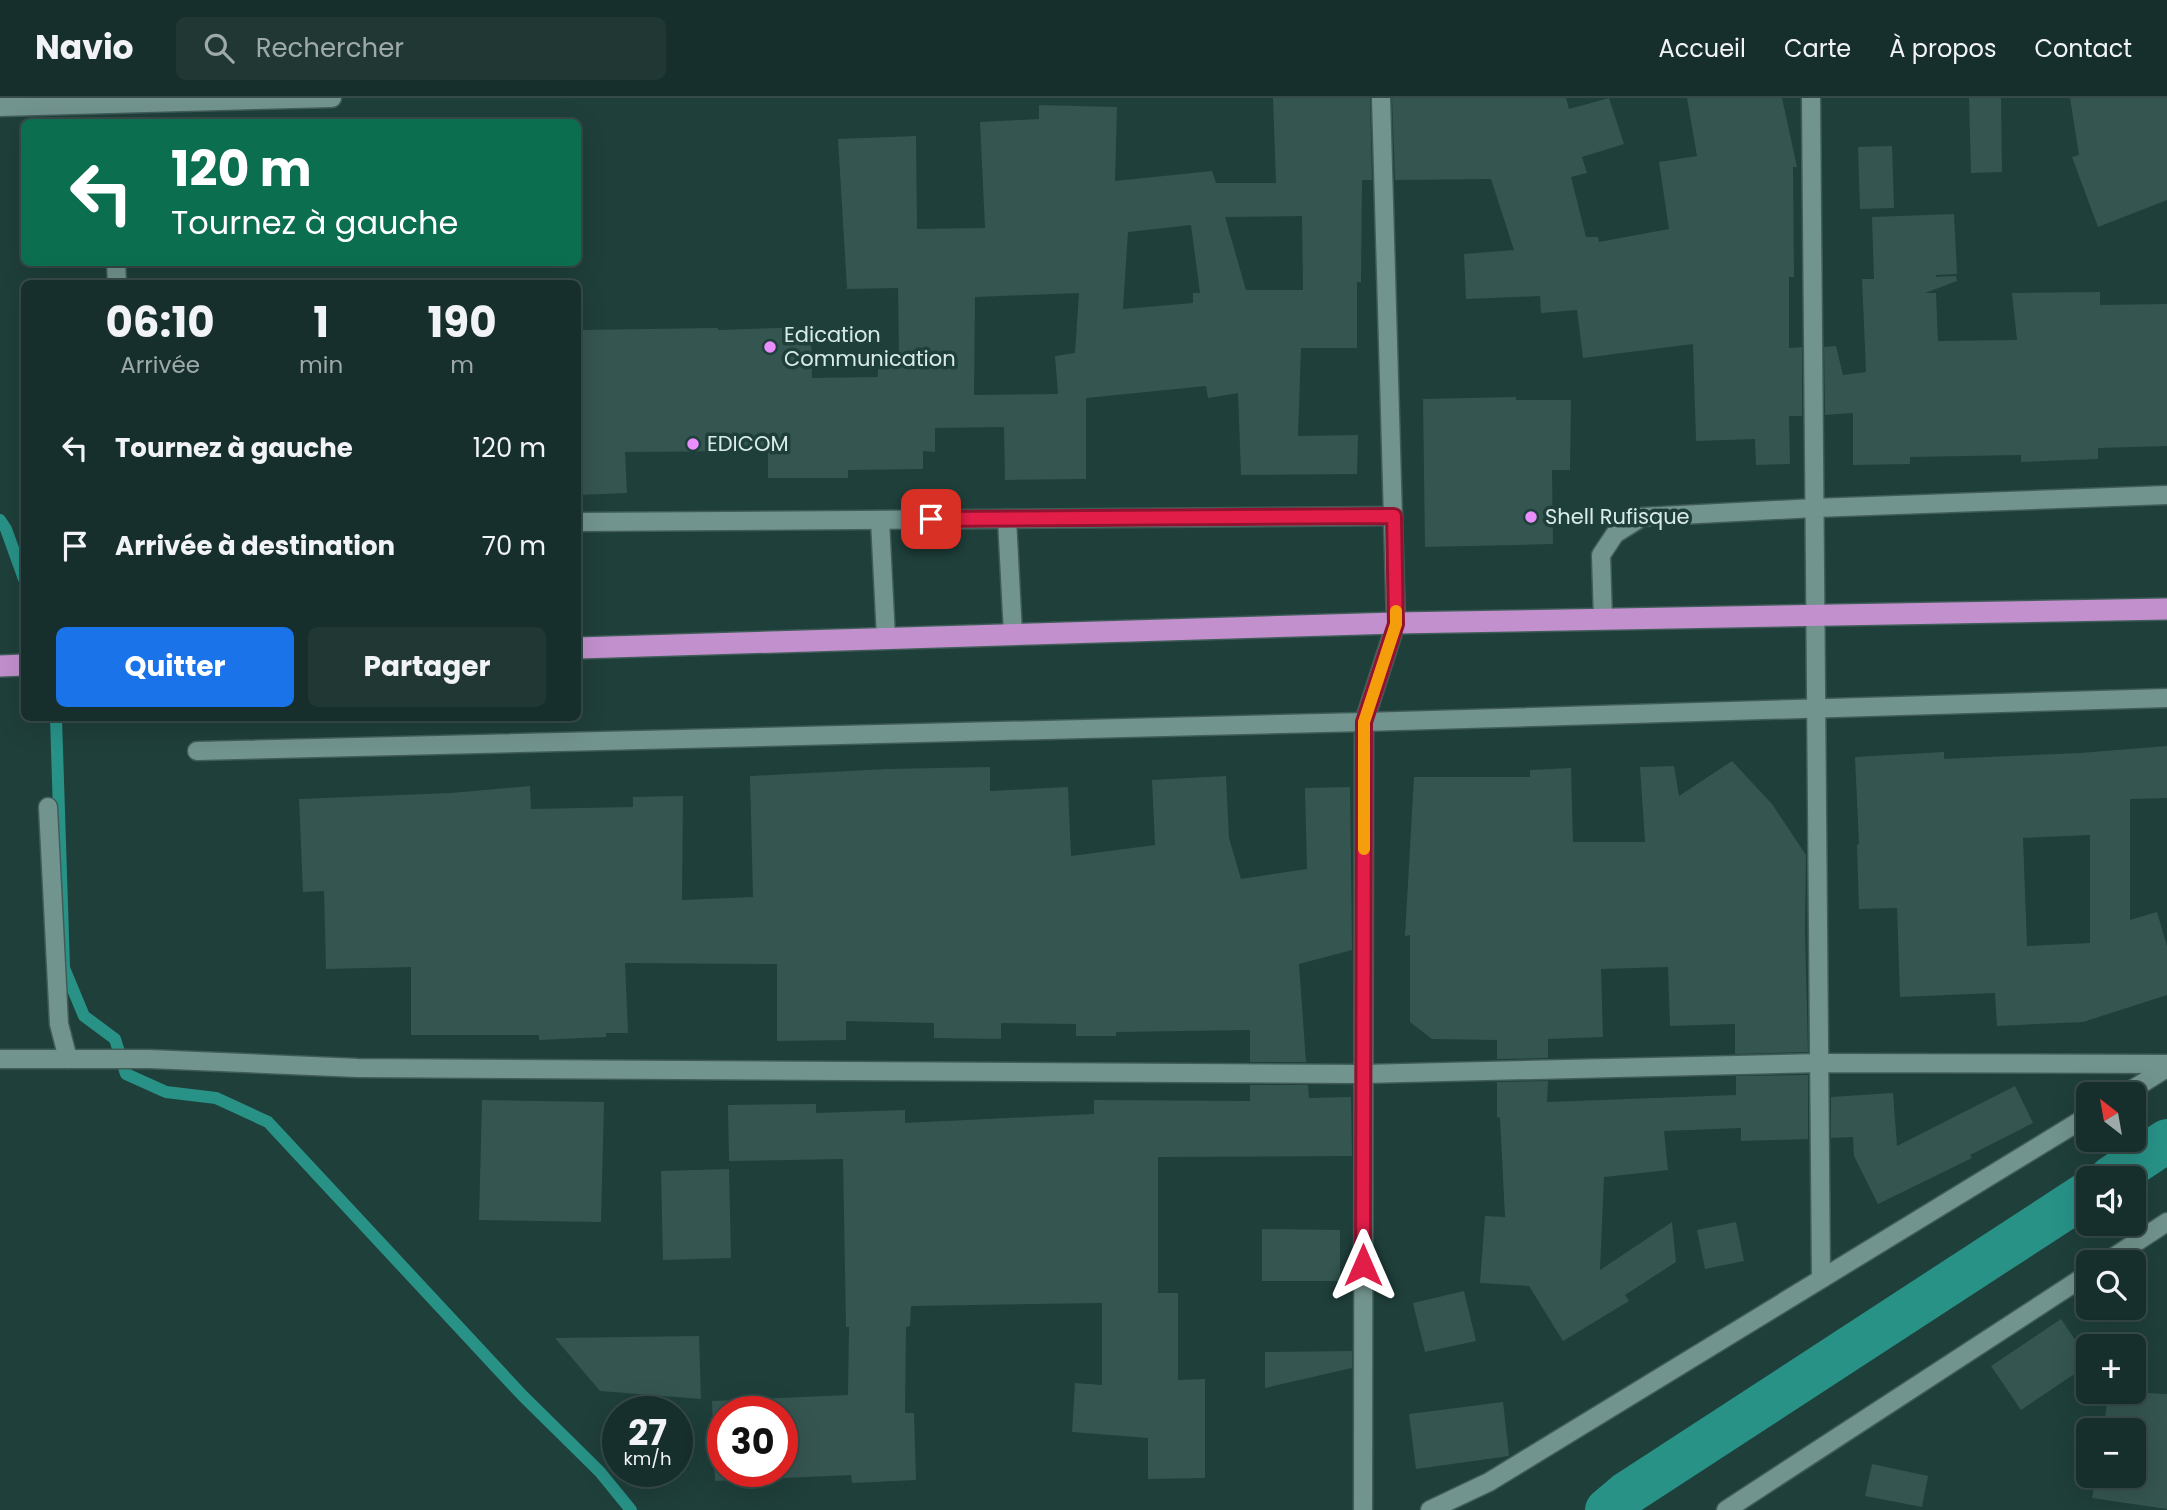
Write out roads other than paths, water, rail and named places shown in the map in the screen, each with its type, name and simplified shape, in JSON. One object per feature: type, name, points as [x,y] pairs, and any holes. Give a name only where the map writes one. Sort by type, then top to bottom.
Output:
[{"type":"highway","points":[[581,648],[1396,624],[2167,609]]},
{"type":"street","points":[[0,107],[332,98]]},
{"type":"street","points":[[1363,1510],[1364,722],[1396,624],[1381,98]]},
{"type":"street","points":[[1811,98],[1821,1279]]},
{"type":"street","points":[[105,104],[107,119]]},
{"type":"street","points":[[1603,620],[1601,555],[1615,534],[1642,517],[2167,495]]},
{"type":"street","points":[[581,522],[1394,516]]},
{"type":"street","points":[[1007,519],[1013,634]]},
{"type":"street","points":[[880,520],[886,638]]},
{"type":"street","points":[[197,751],[1364,722],[2167,698]]},
{"type":"street","points":[[48,807],[59,1024],[68,1059]]},
{"type":"street","points":[[0,1059],[149,1059],[372,1068],[1363,1074],[1820,1063],[2167,1066]]},
{"type":"street","points":[[2143,1082],[2167,1066]]},
{"type":"street","points":[[1430,1510],[1489,1482],[2076,1123]]},
{"type":"street","points":[[2124,1250],[2167,1222]]},
{"type":"street","points":[[1726,1510],[2076,1281]]},
{"type":"waterway","points":[[0,520],[21,571]]},
{"type":"waterway","points":[[56,721],[64,968],[84,1016],[115,1039],[126,1074],[166,1092],[216,1098],[268,1122],[522,1395],[600,1472],[631,1510]]},
{"type":"waterway","points":[[2129,1166],[2167,1141]]},
{"type":"waterway","points":[[1607,1510],[1626,1494],[2076,1201]]},
{"type":"place","name":"Edication Communication","points":[[770,347]]},
{"type":"place","name":"EDICOM","points":[[693,444]]},
{"type":"place","name":"Shell Rufisque","points":[[1531,517]]}]
